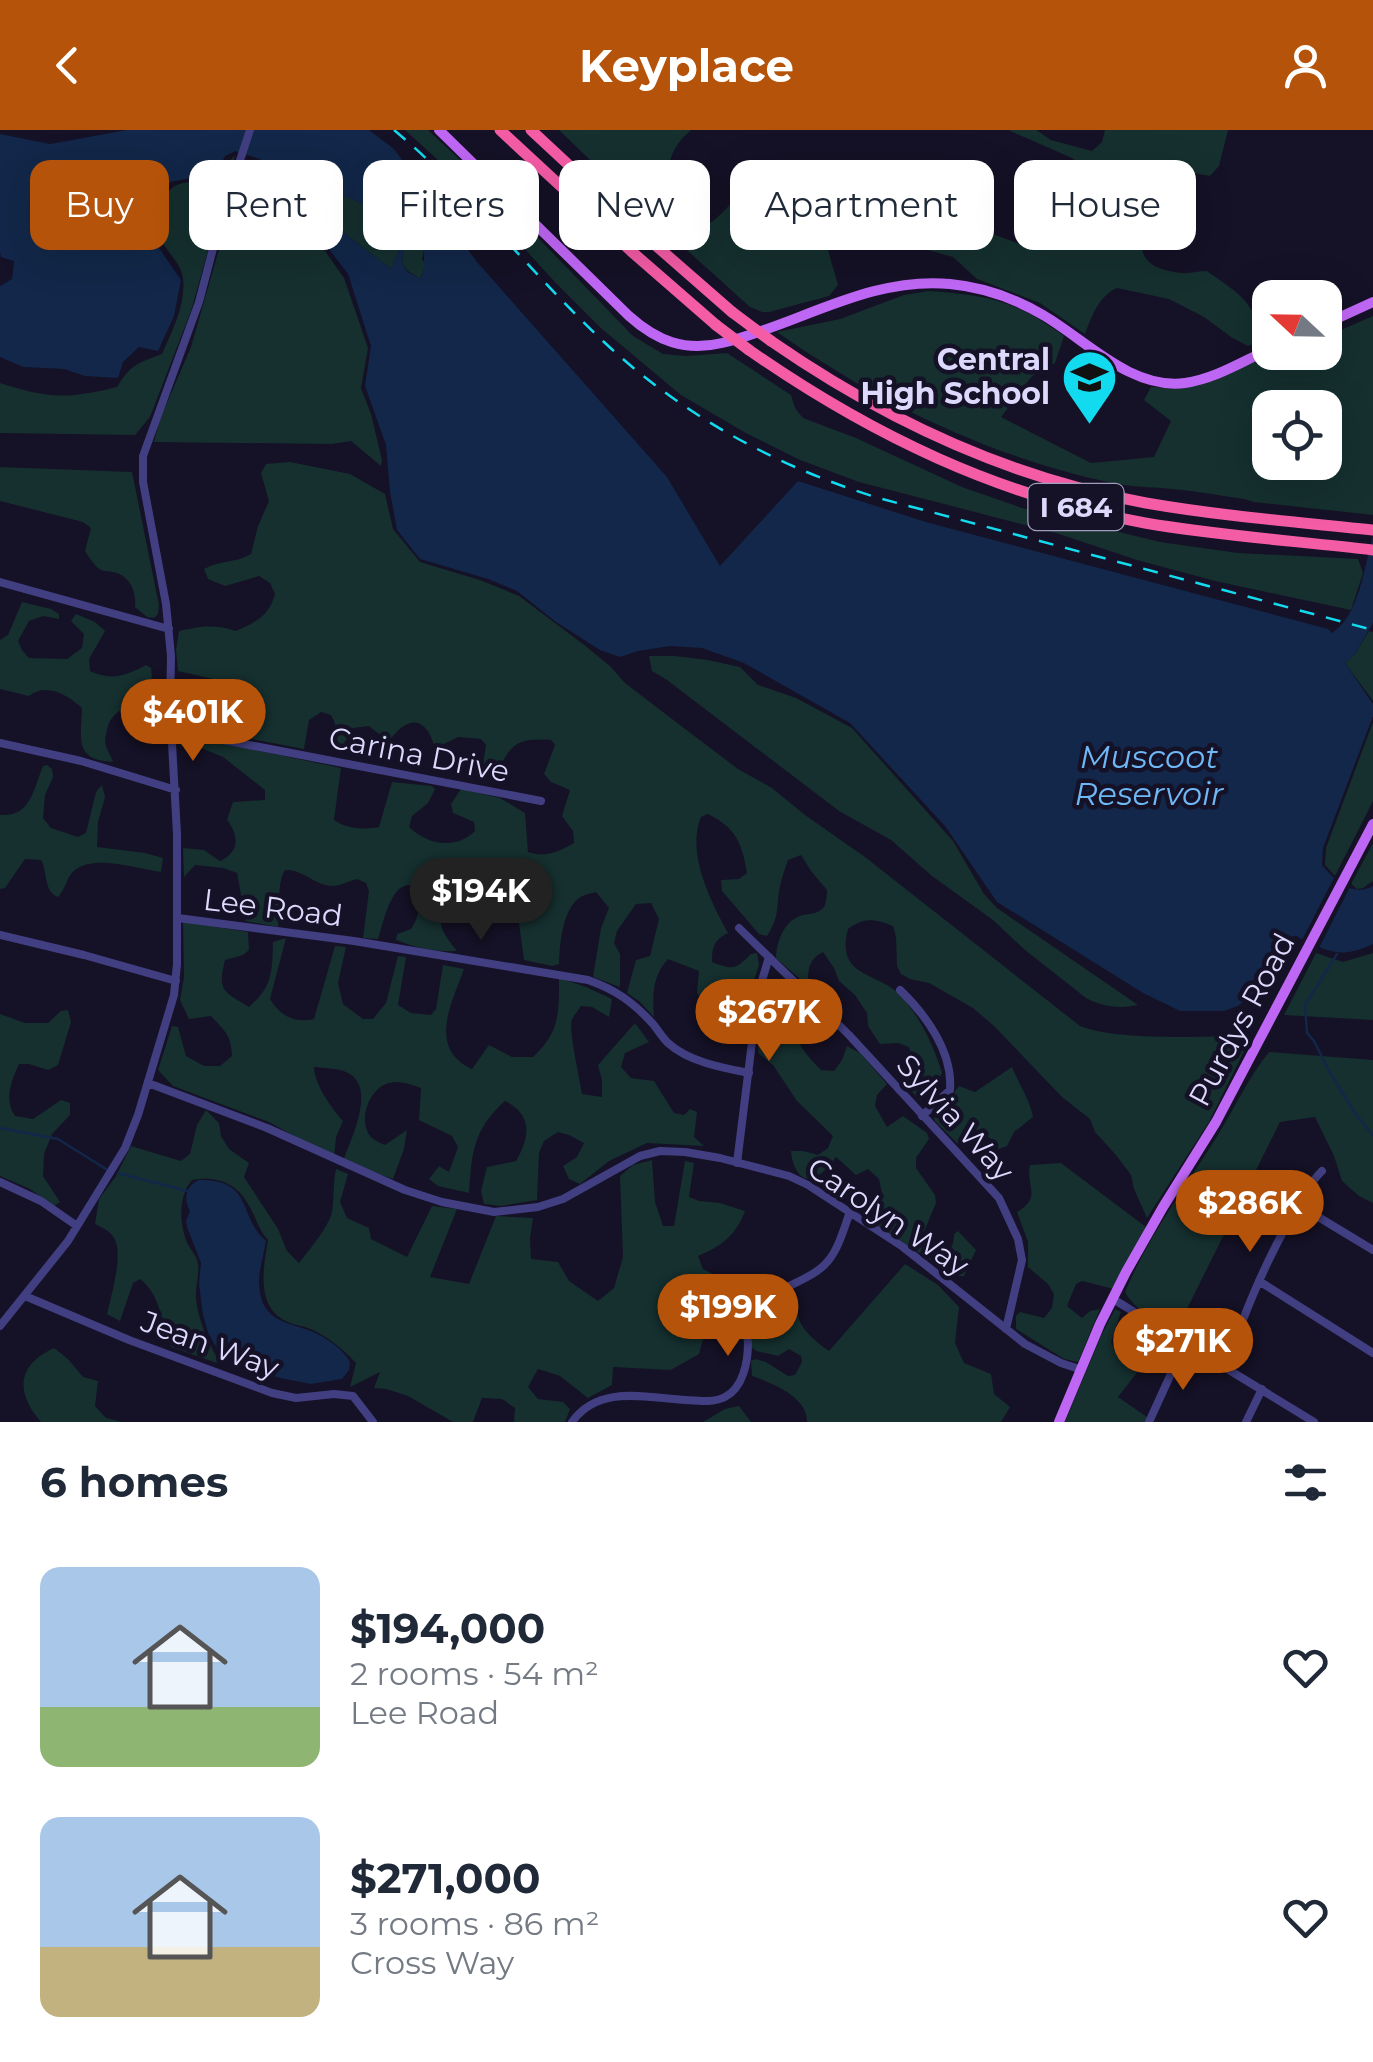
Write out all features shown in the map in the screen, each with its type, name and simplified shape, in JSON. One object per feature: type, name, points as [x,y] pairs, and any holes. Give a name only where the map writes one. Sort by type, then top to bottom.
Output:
[{"type":"highway","name":"I 684","points":[[500,130],[716,325],[830,403],[904,444],[1020,491],[1100,513],[1168,527],[1367,549]]},
{"type":"highway","name":"I 684","points":[[531,130],[732,312],[888,414],[950,443],[1065,484],[1144,502],[1369,530]]},
{"type":"main road","points":[[440,130],[622,310],[648,332],[669,343],[698,347],[730,342],[889,286],[918,283],[959,285],[1018,302],[1056,322],[1113,362],[1151,380],[1196,380],[1252,357]]},
{"type":"main road","points":[[1342,316],[1373,302]]},
{"type":"main road","name":"Purdys Road","points":[[1059,1422],[1113,1299],[1157,1217],[1216,1122],[1373,824]]},
{"type":"street","points":[[0,1326],[68,1242],[126,1148],[171,1008],[178,918],[169,630],[143,456],[199,302],[250,130]]},
{"type":"street","points":[[0,582],[169,630]]},
{"type":"street","name":"Carina Drive","points":[[172,730],[540,801]]},
{"type":"street","points":[[0,743],[176,790]]},
{"type":"street","name":"Lee Road","points":[[178,918],[354,941],[586,980],[630,1000],[677,1050],[750,1073]]},
{"type":"street","name":"Sylvia Way","points":[[739,928],[849,1035],[999,1198],[1018,1239],[1022,1260],[1006,1329]]},
{"type":"street","points":[[0,935],[176,981]]},
{"type":"street","points":[[737,1164],[758,994],[768,957]]},
{"type":"street","points":[[900,990],[924,1016],[951,1076],[950,1090],[922,1116]]},
{"type":"street","name":"Carolyn Way","points":[[148,1083],[267,1128],[405,1190],[494,1212],[538,1208],[640,1156],[660,1150],[789,1176],[903,1246],[1025,1344],[1082,1370]]},
{"type":"street","points":[[1225,1367],[1258,1282],[1309,1184],[1322,1171]]},
{"type":"street","points":[[0,1182],[42,1201],[77,1226]]},
{"type":"street","points":[[1295,1210],[1320,1218],[1373,1250]]},
{"type":"street","points":[[572,1422],[596,1400],[614,1395],[696,1401],[728,1396],[740,1384],[747,1363],[746,1330],[751,1313],[827,1262],[850,1212]]},
{"type":"street","points":[[1258,1282],[1373,1352]]},
{"type":"street","name":"Jean Way","points":[[25,1296],[272,1393],[296,1398],[353,1396],[374,1422]]},
{"type":"street","points":[[1113,1299],[1314,1422]]},
{"type":"street","points":[[1149,1422],[1175,1366],[1192,1347]]},
{"type":"street","points":[[1246,1422],[1262,1389]]},
{"type":"green space","points":[[405,130],[428,130],[460,160],[438,160]]},
{"type":"green space","points":[[559,130],[691,130],[671,160],[590,160]]},
{"type":"green space","points":[[1008,130],[1036,130],[1051,140],[1092,151],[1102,142],[1105,130],[1228,130],[1219,166],[1210,176],[1196,173],[1196,160],[1072,158]]},
{"type":"green space","points":[[189,183],[189,250],[208,250],[191,311],[150,417],[135,435],[0,433],[0,383],[58,396],[85,394],[117,387],[136,365],[162,354],[177,318],[183,289],[181,270],[168,250],[169,191]]},
{"type":"green space","points":[[343,195],[363,205],[363,248],[343,232]]},
{"type":"green space","points":[[730,205],[730,250],[828,250],[838,285],[829,296],[769,312],[750,307],[687,250],[710,250],[710,222]]},
{"type":"green space","points":[[994,235],[1014,242],[1014,250],[1143,250],[1146,259],[1159,268],[1185,273],[1207,271],[1234,290],[1252,311],[1252,344],[1231,337],[1169,299],[1117,288],[1100,302],[1085,334],[1040,303],[977,279],[953,257],[928,250],[994,250]]},
{"type":"green space","points":[[539,239],[633,336],[663,354],[727,353],[791,395],[803,418],[962,487],[1022,508],[1160,542],[1238,553],[1358,559],[1363,573],[1351,610],[1137,560],[1056,533],[859,482],[800,460],[681,395],[602,329],[526,250],[539,250]]},
{"type":"green space","points":[[219,250],[324,250],[344,278],[368,348],[361,388],[371,414],[381,466],[351,441],[154,442],[191,347]]},
{"type":"green space","points":[[366,250],[399,250],[391,269]]},
{"type":"green space","points":[[403,250],[424,250],[422,259],[426,265],[420,279],[402,263]]},
{"type":"green space","points":[[929,291],[985,298],[1031,315],[1064,336],[1055,363],[1032,376],[1001,417],[1091,463],[1154,457],[1171,421],[1144,400],[1151,387],[1199,384],[1252,363],[1252,370],[1342,370],[1342,330],[1373,316],[1373,515],[1121,484],[1063,471],[977,442],[854,381],[777,332],[840,319],[904,295]]},
{"type":"green space","points":[[290,462],[350,474],[385,494],[393,529],[420,562],[519,596],[610,666],[625,683],[738,769],[772,788],[865,857],[1080,1026],[1134,1036],[1236,1036],[1249,1041],[1209,1122],[1147,1218],[1131,1175],[1095,1132],[1090,1119],[1062,1097],[973,1008],[929,983],[901,974],[893,926],[860,922],[848,929],[846,945],[853,966],[901,996],[920,1022],[939,1063],[942,1073],[931,1094],[920,1101],[912,1092],[913,1082],[919,1076],[909,1047],[880,1044],[868,1026],[867,1013],[839,981],[823,952],[810,966],[808,986],[776,958],[785,928],[794,919],[822,910],[827,890],[801,855],[788,860],[774,923],[767,936],[759,934],[722,891],[721,880],[739,879],[747,873],[740,845],[725,825],[708,814],[701,817],[697,831],[698,861],[728,933],[715,945],[712,962],[733,967],[757,953],[759,965],[744,1038],[732,1026],[706,1020],[708,1007],[697,993],[699,971],[668,959],[655,986],[654,1017],[627,993],[636,960],[650,956],[659,919],[651,903],[636,904],[617,931],[614,943],[620,954],[620,987],[593,977],[601,928],[609,908],[596,892],[573,904],[563,928],[559,964],[552,966],[524,960],[518,916],[484,898],[483,885],[474,874],[462,874],[453,880],[440,917],[444,932],[457,951],[426,949],[396,940],[397,934],[411,929],[425,891],[411,885],[403,886],[392,898],[378,939],[363,938],[369,891],[366,883],[357,879],[327,885],[285,870],[278,927],[246,921],[237,873],[195,865],[184,877],[183,848],[204,850],[220,861],[227,857],[235,843],[227,820],[233,802],[265,800],[265,790],[223,757],[201,748],[180,746],[183,735],[341,768],[334,820],[350,827],[379,827],[392,782],[435,789],[428,803],[412,816],[409,827],[433,841],[459,841],[475,831],[474,822],[453,813],[451,804],[461,789],[500,798],[525,813],[528,852],[551,853],[574,843],[573,831],[562,816],[570,790],[551,782],[544,774],[555,745],[551,740],[519,743],[508,752],[493,778],[482,771],[486,745],[481,739],[458,737],[436,748],[429,733],[416,723],[403,726],[383,749],[379,734],[369,726],[353,728],[340,750],[335,751],[331,744],[335,723],[331,715],[321,712],[309,720],[304,749],[179,725],[180,711],[215,708],[226,687],[222,681],[178,671],[179,631],[221,627],[236,631],[261,617],[272,602],[275,594],[270,583],[259,576],[225,586],[208,579],[204,569],[251,554],[269,501],[261,473],[266,464]]},
{"type":"green space","points":[[0,467],[132,472],[158,614],[147,617],[135,607],[134,592],[126,579],[94,564],[85,551],[91,528],[83,522],[0,501]]},
{"type":"green space","points":[[22,602],[59,614],[59,619],[43,616],[29,621],[18,641],[29,658],[67,659],[82,648],[84,634],[71,621],[76,614],[105,631],[89,659],[90,671],[112,676],[146,665],[151,668],[148,691],[111,720],[105,742],[113,762],[86,752],[81,739],[82,708],[70,699],[50,690],[29,696],[0,689],[0,640],[8,635]]},
{"type":"green space","points":[[1369,631],[1373,632],[1373,701],[1345,663]]},
{"type":"green space","points":[[649,656],[708,660],[740,667],[758,685],[796,698],[852,728],[953,841],[984,894],[997,908],[1138,1005],[1112,1006],[1086,998],[891,840],[839,811],[652,671]]},
{"type":"green space","points":[[1373,722],[1373,801],[1335,876],[1325,865],[1326,848]]},
{"type":"green space","points":[[47,765],[53,777],[45,795],[43,818],[51,828],[78,837],[86,833],[96,792],[102,785],[105,797],[97,847],[163,858],[161,872],[105,863],[83,865],[72,873],[58,897],[48,886],[41,860],[25,859],[5,888],[0,889],[0,815],[25,807],[43,766]]},
{"type":"green space","points":[[1373,843],[1373,881],[1357,889],[1351,884]]},
{"type":"green space","points":[[183,922],[248,932],[249,950],[225,960],[222,985],[228,994],[249,1007],[270,978],[273,942],[286,938],[270,999],[295,1019],[314,1019],[335,946],[346,947],[338,983],[343,1004],[363,1019],[373,1019],[386,1003],[398,956],[406,957],[398,1005],[411,1013],[431,1015],[436,1009],[443,965],[464,969],[449,1010],[447,1037],[458,1060],[472,1069],[489,1045],[512,1057],[533,1057],[556,1021],[559,978],[586,987],[612,999],[609,1017],[592,1007],[581,1006],[572,1020],[582,1094],[602,1097],[598,1065],[635,1023],[649,1042],[625,1053],[621,1067],[631,1078],[654,1081],[674,1113],[684,1115],[690,1109],[697,1112],[694,1137],[704,1146],[647,1143],[609,1161],[580,1184],[569,1179],[563,1166],[577,1157],[584,1143],[558,1132],[544,1141],[539,1153],[537,1200],[501,1206],[484,1204],[481,1191],[487,1167],[516,1161],[524,1143],[526,1127],[514,1107],[505,1101],[480,1132],[469,1193],[438,1186],[429,1179],[439,1166],[449,1172],[458,1147],[452,1136],[419,1120],[421,1088],[397,1082],[382,1086],[367,1106],[365,1123],[371,1137],[385,1145],[407,1130],[393,1179],[343,1161],[360,1113],[360,1089],[346,1072],[314,1067],[324,1095],[343,1121],[336,1137],[334,1158],[269,1122],[173,1086],[158,1070],[172,1026],[178,1027],[186,1056],[204,1066],[220,1066],[232,1056],[229,1038],[211,1016],[189,1019],[180,1000],[184,977]]},
{"type":"green space","points":[[1316,953],[1343,962],[1373,953],[1373,1020],[1284,1015]]},
{"type":"green space","points":[[68,1010],[71,1022],[58,1065],[48,1070],[19,1064],[9,1097],[15,1116],[33,1119],[61,1100],[70,1103],[70,1115],[52,1134],[44,1154],[43,1176],[60,1202],[54,1206],[30,1189],[0,1176],[0,1014],[25,1023],[48,1023]]},
{"type":"green space","points":[[789,1019],[796,1023],[802,1049],[821,1070],[834,1071],[847,1046],[860,1053],[887,1084],[877,1095],[875,1106],[887,1127],[903,1116],[927,1133],[929,1139],[916,1158],[916,1168],[935,1195],[936,1203],[923,1234],[939,1255],[951,1248],[958,1231],[976,1250],[964,1276],[955,1276],[869,1220],[883,1198],[879,1179],[868,1169],[856,1175],[836,1157],[817,1176],[806,1178],[798,1172],[791,1151],[818,1155],[828,1148],[833,1136],[797,1101],[773,1065],[758,1053],[759,1022],[782,1038]]},
{"type":"green space","points":[[1269,1052],[1373,1060],[1373,1203],[1342,1181],[1315,1117],[1280,1122],[1176,1331],[1141,1310],[1125,1292],[1155,1233]]},
{"type":"green space","points":[[1012,1067],[1033,1117],[1014,1132],[1007,1146],[999,1149],[986,1135],[968,1127],[958,1144],[935,1121],[959,1086],[975,1092]]},
{"type":"green space","points":[[206,1110],[219,1123],[229,1149],[249,1163],[244,1177],[278,1229],[287,1251],[299,1263],[330,1218],[336,1169],[348,1174],[340,1202],[347,1218],[369,1228],[371,1239],[407,1257],[432,1206],[457,1209],[430,1277],[469,1284],[496,1216],[533,1218],[531,1259],[558,1262],[569,1281],[598,1301],[614,1288],[623,1257],[620,1176],[633,1165],[652,1160],[655,1202],[663,1226],[674,1226],[685,1161],[694,1163],[689,1197],[745,1211],[727,1239],[698,1256],[703,1269],[717,1276],[714,1304],[699,1354],[671,1370],[613,1367],[612,1385],[588,1398],[560,1376],[538,1369],[528,1387],[538,1399],[563,1402],[570,1409],[565,1422],[514,1422],[515,1408],[502,1399],[482,1398],[473,1422],[453,1422],[408,1396],[374,1388],[380,1372],[350,1387],[356,1363],[351,1358],[325,1337],[290,1323],[271,1308],[264,1288],[268,1240],[237,1190],[209,1179],[192,1180],[185,1193],[181,1217],[186,1240],[198,1264],[199,1316],[220,1364],[171,1347],[156,1301],[140,1279],[133,1283],[120,1321],[107,1314],[116,1276],[117,1247],[111,1234],[95,1224],[99,1199],[131,1146],[181,1161],[190,1154],[197,1125]]},
{"type":"green space","points":[[1061,1163],[1146,1227],[1114,1289],[1082,1281],[1076,1284],[1067,1306],[1082,1318],[1100,1309],[1078,1362],[1064,1359],[1016,1329],[1020,1312],[1044,1318],[1052,1308],[1054,1294],[1028,1267],[1028,1242],[1017,1212],[1031,1196],[1030,1165]]},
{"type":"green space","points":[[905,1264],[938,1285],[959,1307],[955,1343],[964,1363],[991,1374],[994,1394],[1010,1407],[1001,1422],[807,1422],[802,1405],[795,1398],[752,1376],[751,1361],[755,1359],[788,1376],[795,1375],[802,1362],[801,1356],[789,1349],[778,1356],[751,1347],[754,1330],[765,1313],[787,1303],[798,1312],[809,1334],[829,1351]]},
{"type":"green space","points":[[1115,1309],[1121,1312],[1111,1342],[1116,1352],[1129,1354],[1144,1323],[1176,1347],[1176,1357],[1169,1370],[1142,1366],[1118,1397],[1147,1417],[1145,1422],[1065,1422],[1101,1336]]},
{"type":"green space","points":[[54,1348],[83,1377],[98,1381],[95,1406],[106,1418],[122,1422],[41,1422],[27,1400],[24,1380],[33,1363]]},
{"type":"green space","points":[[739,1406],[751,1422],[703,1422],[725,1409]]},
{"type":"water","name":"Muscoot Reservoir","points":[[127,130],[369,130],[402,160],[363,160],[363,205],[343,195],[343,160],[261,160],[235,151],[223,160],[189,160],[189,178],[169,184],[169,160],[30,160],[30,250],[160,250],[181,280],[174,316],[158,351],[139,347],[123,362],[118,378],[85,376],[64,369],[23,367],[0,357],[0,286],[12,279],[14,261],[1,257],[0,252],[0,134],[50,144]]},
{"type":"water","name":"Muscoot Reservoir","points":[[343,232],[391,269],[399,250],[403,250],[402,263],[420,279],[424,250],[468,250],[667,477],[720,566],[798,481],[926,522],[1332,633],[1355,602],[1373,535],[1373,623],[1355,654],[1345,663],[1373,704],[1373,716],[1323,848],[1322,865],[1339,882],[1352,888],[1373,886],[1373,944],[1342,952],[1296,936],[1288,937],[1250,997],[1238,1006],[1224,1011],[1180,1011],[1143,993],[997,902],[945,826],[850,723],[744,663],[702,648],[670,646],[620,657],[600,650],[517,591],[420,559],[397,530],[386,445],[365,386],[371,346],[348,274],[330,250],[343,250]]},
{"type":"water","points":[[199,1180],[229,1186],[243,1201],[251,1221],[266,1241],[259,1282],[263,1302],[278,1319],[311,1331],[342,1351],[350,1362],[342,1379],[311,1384],[285,1379],[226,1358],[218,1350],[203,1315],[201,1263],[186,1221],[190,1211],[187,1193]]},
{"type":"pier","points":[[1336,874],[1352,883],[1317,952],[1300,944]]},
{"type":"waterway","points":[[1337,954],[1305,1005],[1307,1033],[1357,1116],[1373,1135]]},
{"type":"waterway","points":[[0,1128],[58,1139],[106,1169]]},
{"type":"waterway","points":[[118,1173],[187,1191]]},
{"type":"railway","points":[[394,130],[449,181],[604,342],[665,393],[765,453],[875,497],[1373,630]]},
{"type":"place","name":"Central High School","points":[[1089,426]]}]
